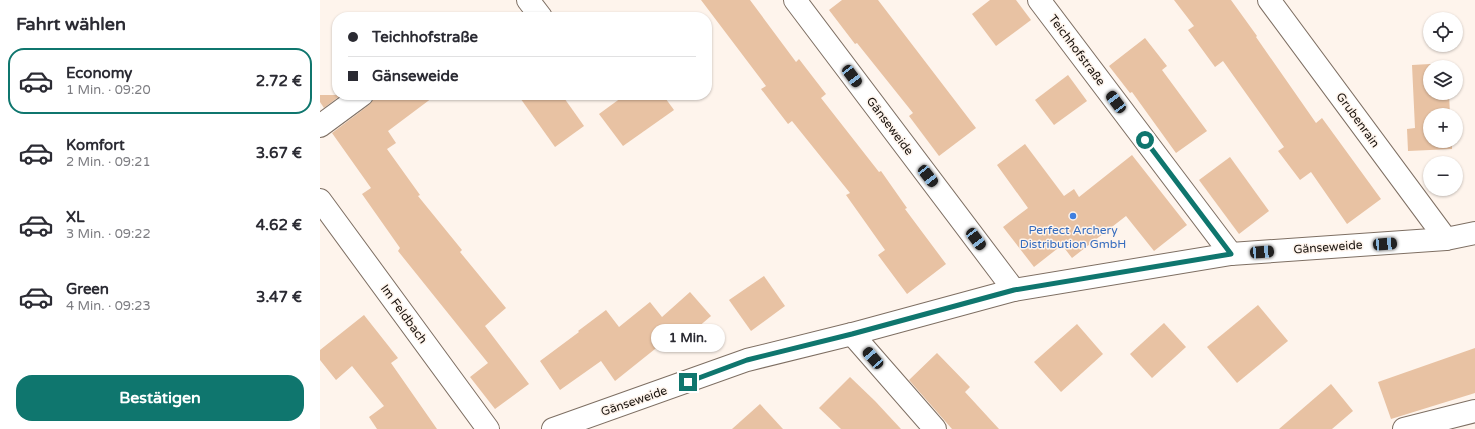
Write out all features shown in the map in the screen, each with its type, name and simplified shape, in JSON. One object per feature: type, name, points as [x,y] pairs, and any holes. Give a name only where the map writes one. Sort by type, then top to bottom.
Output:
[{"type":"street","points":[[528,0],[537,12]]},
{"type":"street","name":"Gänseweide","points":[[795,0],[1014,290]]},
{"type":"street","name":"Teichhofstraße","points":[[1039,0],[1231,254]]},
{"type":"street","name":"Grubenrain","points":[[1269,0],[1446,239]]},
{"type":"street","points":[[320,126],[355,100]]},
{"type":"street","name":"Im Feldbach","points":[[320,200],[488,429]]},
{"type":"street","name":"Gänseweide","points":[[553,429],[747,360],[852,334],[1014,290],[1231,254],[1446,239],[1475,233]]},
{"type":"street","points":[[852,334],[935,429]]},
{"type":"street","points":[[1404,429],[1475,411]]},
{"type":"street","points":[[1458,429],[1475,411]]},
{"type":"building","points":[[701,0],[750,0],[796,62],[799,59],[826,94],[821,98],[879,172],[881,171],[907,208],[905,209],[946,264],[907,294],[878,255],[885,250],[846,195],[850,193],[792,121],[788,124],[761,89],[766,86],[712,15],[712,12],[710,12]]},
{"type":"building","points":[[842,0],[878,0],[976,128],[939,156],[909,116],[913,113],[857,43],[855,44],[829,10]]},
{"type":"building","points":[[990,0],[1016,0],[1031,20],[996,46],[972,14]]},
{"type":"building","points":[[1174,0],[1231,0],[1316,123],[1322,118],[1381,199],[1347,224],[1311,172],[1300,180],[1278,151],[1284,147],[1223,61],[1215,67],[1188,30],[1194,26]]},
{"type":"building","points":[[1145,38],[1167,66],[1162,70],[1207,131],[1176,153],[1132,92],[1130,93],[1109,66]]},
{"type":"building","points":[[1423,64],[1423,100],[1449,100],[1450,108],[1423,108],[1423,148],[1452,149],[1408,151],[1407,129],[1415,128],[1412,65]]},
{"type":"building","points":[[1068,75],[1087,101],[1054,125],[1035,100]]},
{"type":"building","points":[[320,95],[332,95],[332,100],[334,100],[324,108],[320,102]]},
{"type":"building","points":[[373,100],[429,100],[388,131],[396,143],[387,149],[420,195],[418,196],[462,250],[460,252],[506,308],[485,326],[529,384],[495,409],[470,377],[488,363],[398,251],[400,248],[362,194],[371,188],[332,133],[369,105]]},
{"type":"building","points":[[522,100],[566,100],[584,126],[555,147]]},
{"type":"building","points":[[618,100],[667,100],[674,110],[623,146],[599,114]]},
{"type":"building","points":[[1025,144],[1064,196],[1074,189],[1079,197],[1132,155],[1187,225],[1154,251],[1126,216],[1072,258],[1062,245],[1034,267],[1003,227],[1028,208],[997,165]]},
{"type":"building","points":[[1230,157],[1269,211],[1239,234],[1199,180]]},
{"type":"building","points":[[764,276],[785,306],[751,331],[729,300]]},
{"type":"building","points":[[690,292],[711,316],[682,341],[675,333],[615,381],[601,361],[560,390],[540,361],[606,310],[619,327],[650,302],[662,317]]},
{"type":"building","points":[[1258,305],[1288,341],[1237,383],[1207,347]]},
{"type":"building","points":[[364,315],[398,358],[391,363],[437,429],[377,429],[369,417],[384,406],[352,366],[336,380],[320,360],[320,350]]},
{"type":"building","points":[[1164,323],[1186,347],[1152,378],[1130,354]]},
{"type":"building","points":[[1077,324],[1103,354],[1061,392],[1034,362]]},
{"type":"building","points":[[1475,348],[1475,393],[1391,419],[1378,382]]},
{"type":"building","points":[[937,353],[970,387],[965,392],[999,429],[952,429],[909,380]]},
{"type":"building","points":[[850,377],[901,429],[841,429],[819,408]]},
{"type":"building","points":[[1331,384],[1353,411],[1332,429],[1279,429]]},
{"type":"building","points":[[760,404],[783,429],[732,429]]},
{"type":"place","name":"Perfect Archery Distribution GmbH","points":[[1073,216]]},
{"type":"route","points":[[688,382],[747,360],[852,334],[1014,290],[1231,254],[1145,140]]}]
